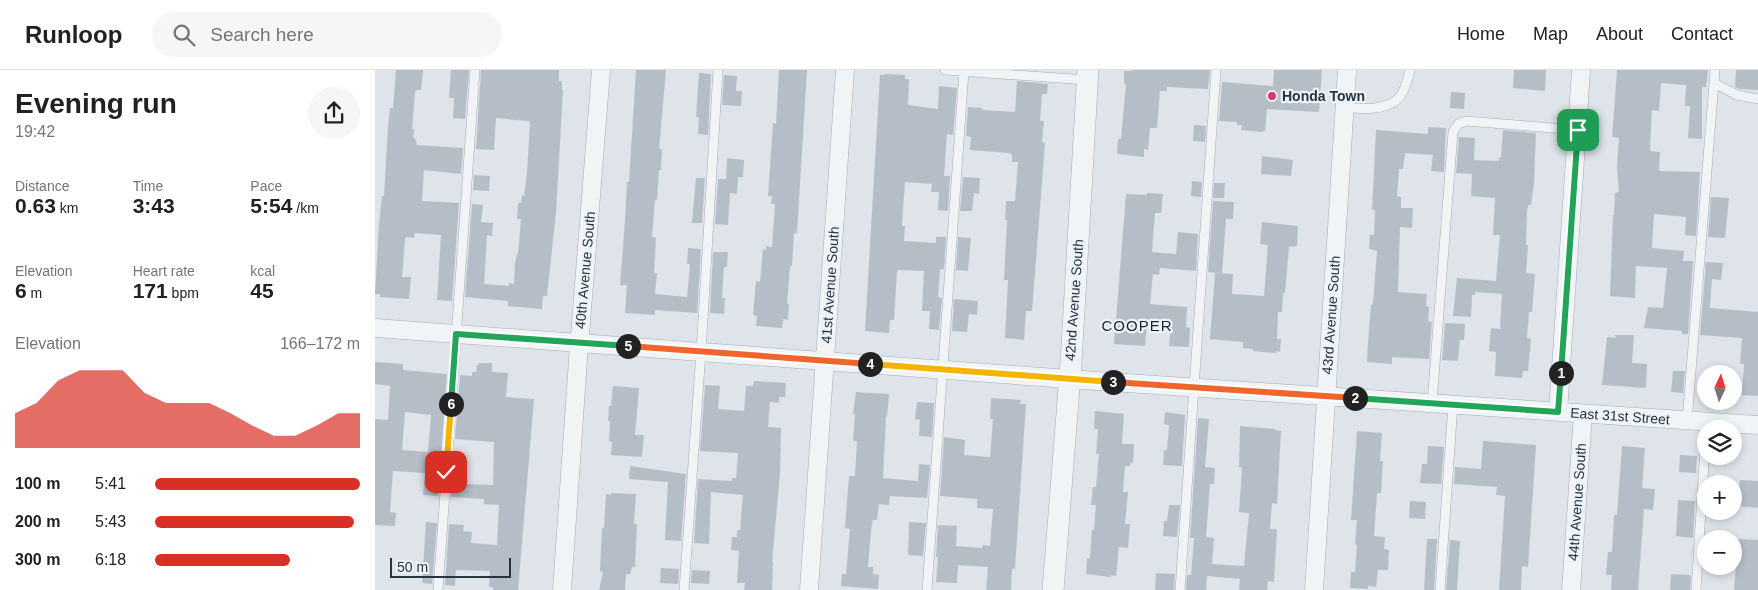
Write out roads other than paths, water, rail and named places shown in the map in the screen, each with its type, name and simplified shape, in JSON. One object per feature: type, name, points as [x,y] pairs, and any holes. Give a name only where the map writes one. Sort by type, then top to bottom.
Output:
[{"type":"street","name":"40th Avenue South","points":[[562,590],[601,70]]},
{"type":"street","name":"41st Avenue South","points":[[809,590],[845,70]]},
{"type":"street","name":"43rd Avenue South","points":[[1314,590],[1347,70]]},
{"type":"street","points":[[1558,412],[1581,70]]},
{"type":"street","name":"42nd Avenue South","points":[[1053,590],[1069,379],[1088,75]]},
{"type":"street","name":"East 31st Street","points":[[375,328],[1194,388],[1687,420],[1697,424]]},
{"type":"street","name":"44th Avenue South","points":[[1571,590],[1583,414]]},
{"type":"street","name":"East 31st Street","points":[[1742,426],[1758,426]]},
{"type":"lane","points":[[438,590],[475,70]]},
{"type":"lane","points":[[684,590],[718,70]]},
{"type":"lane","points":[[945,70],[1088,75]]},
{"type":"lane","points":[[1180,590],[1216,70]]},
{"type":"lane","points":[[1345,107],[1363,109],[1386,105],[1398,98],[1407,83],[1410,70]]},
{"type":"lane","points":[[1687,420],[1715,70]]},
{"type":"lane","points":[[927,590],[964,71]]},
{"type":"lane","points":[[1714,83],[1737,95],[1758,99]]},
{"type":"lane","points":[[1432,403],[1453,132],[1458,124],[1466,121],[1578,130]]},
{"type":"lane","points":[[1440,590],[1453,404]]},
{"type":"lane","points":[[1696,590],[1704,465]]},
{"type":"place","name":"Honda Town","points":[[1272,96]]},
{"type":"district","name":"COOPER","points":[[1137,326]]}]
